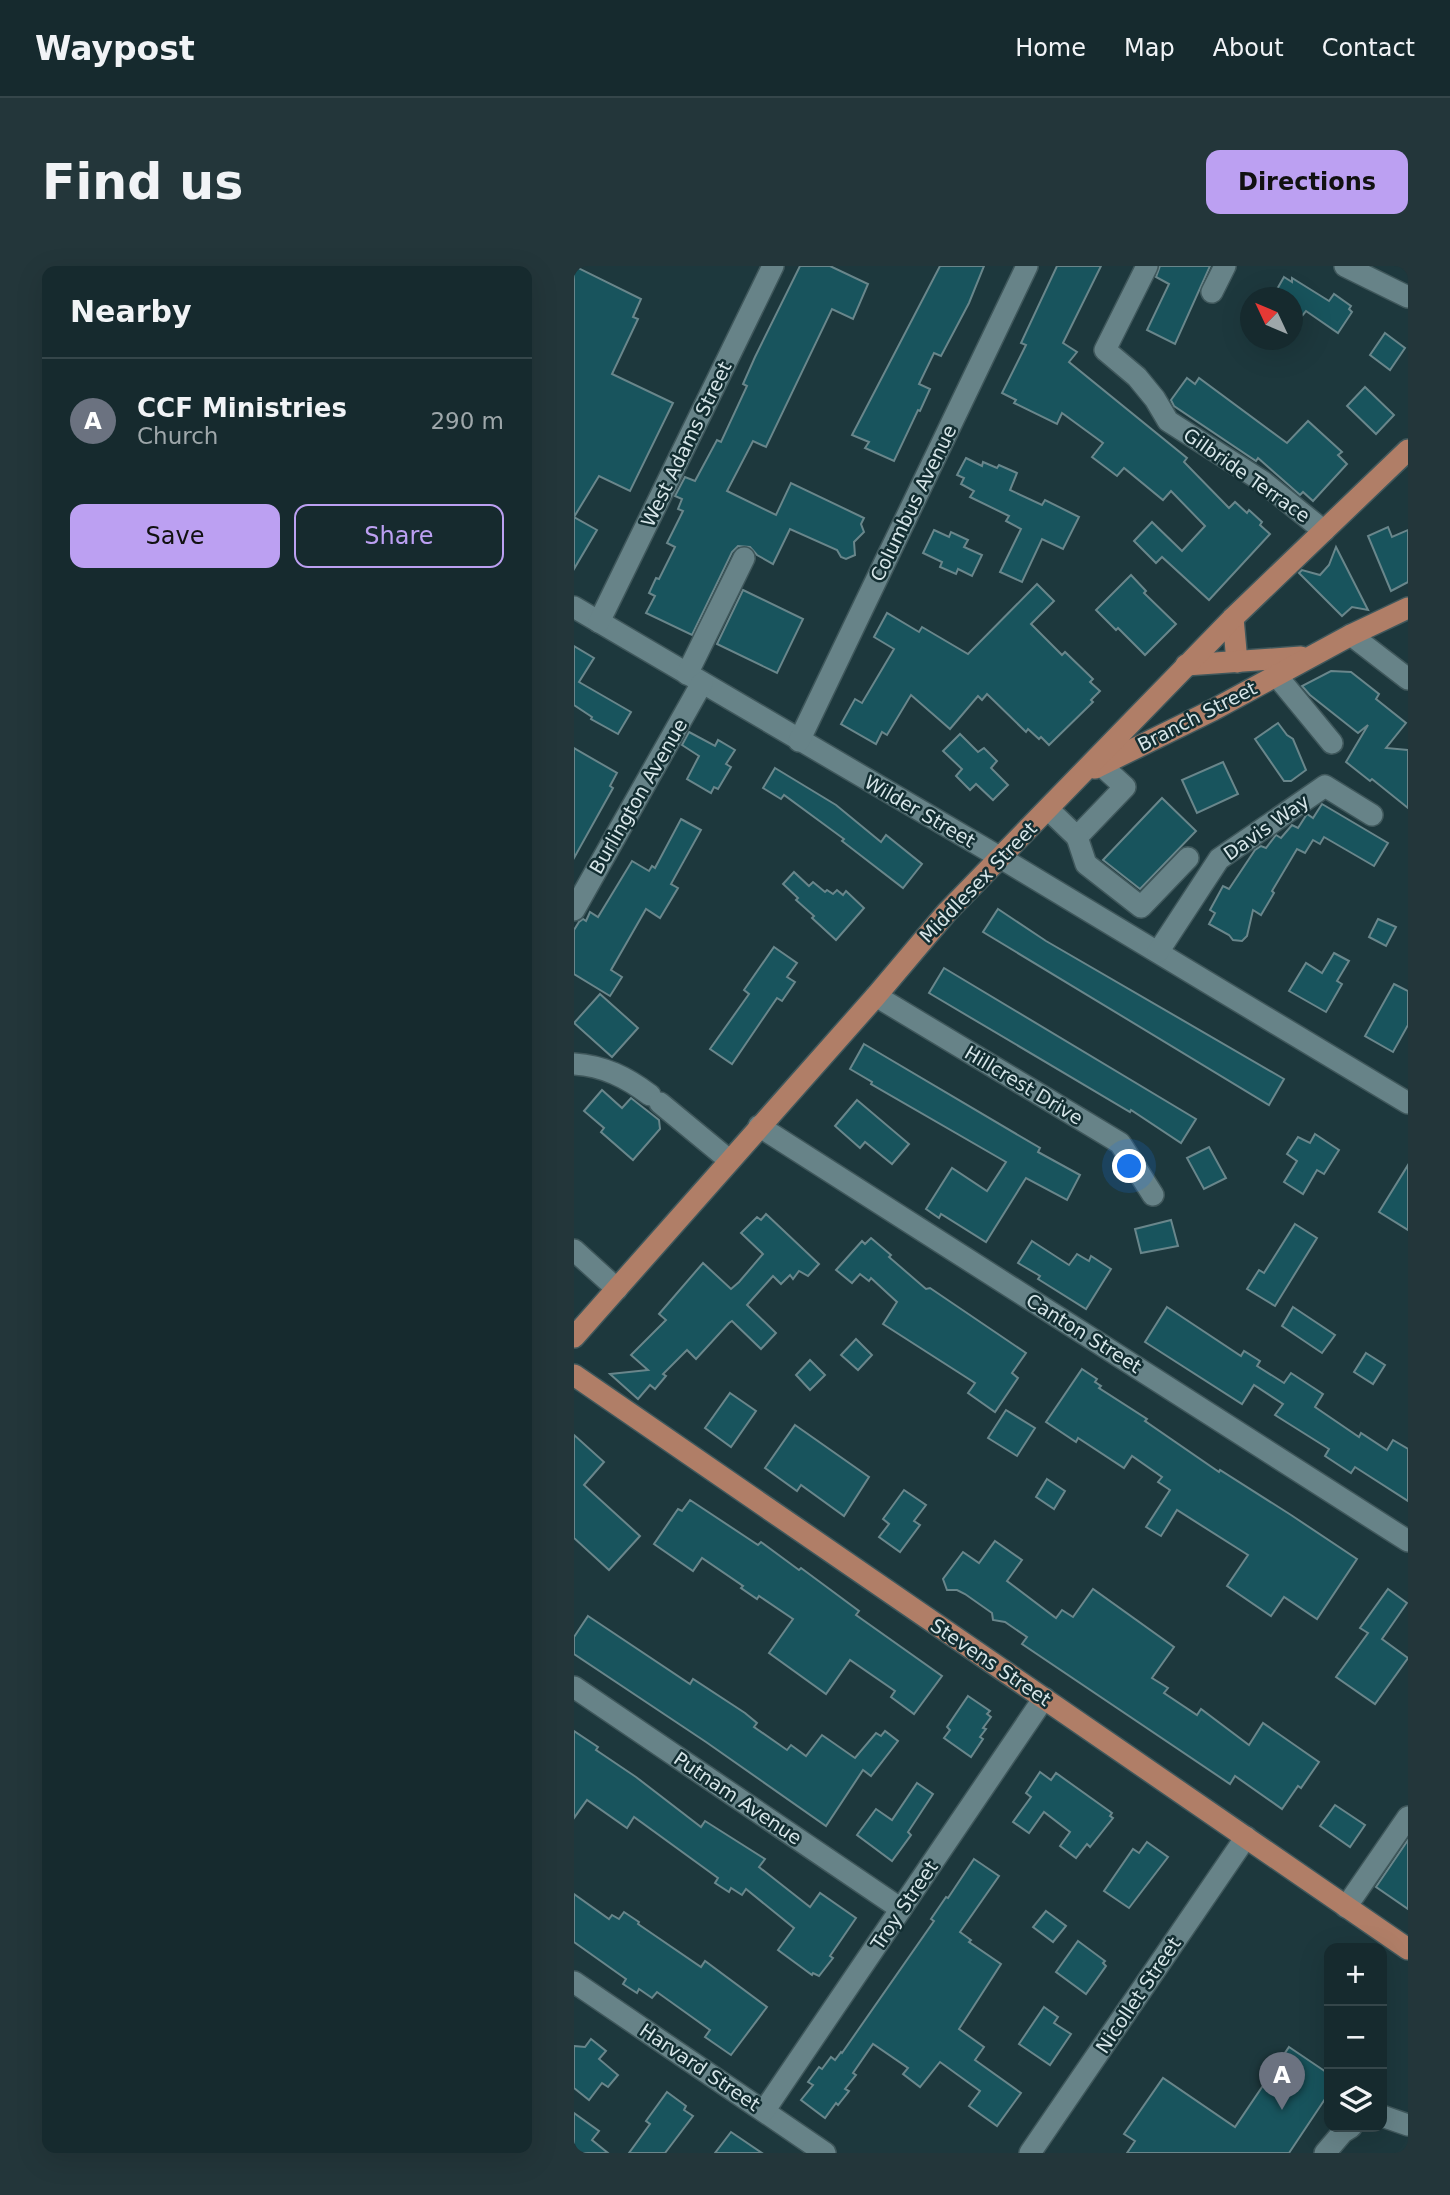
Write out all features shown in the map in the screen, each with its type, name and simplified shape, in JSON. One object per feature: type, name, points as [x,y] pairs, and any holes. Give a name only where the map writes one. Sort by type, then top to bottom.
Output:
[{"type":"main road","name":"Middlesex Street","points":[[574,1337],[947,912],[1048,809],[1092,770],[1186,665],[1408,450]]},
{"type":"main road","name":"Branch Street","points":[[1092,770],[1213,710],[1350,635],[1408,608]]},
{"type":"main road","name":"Branch Street","points":[[1233,618],[1237,662]]},
{"type":"main road","name":"Branch Street","points":[[1186,665],[1310,657]]},
{"type":"main road","name":"Stevens Street","points":[[574,1375],[1408,1949]]},
{"type":"street","name":"West Adams Street","points":[[599,622],[773,266]]},
{"type":"street","name":"Columbus Avenue","points":[[799,741],[1027,266]]},
{"type":"street","name":"Gilbride Terrace","points":[[1147,266],[1105,351],[1137,377],[1168,421],[1262,481],[1324,531]]},
{"type":"street","points":[[1212,292],[1225,266]]},
{"type":"street","points":[[1345,266],[1408,297]]},
{"type":"street","name":"Burlington Avenue","points":[[574,909],[695,679],[744,558]]},
{"type":"street","name":"Wilder Street","points":[[574,607],[1001,858],[1408,1103]]},
{"type":"street","points":[[1350,635],[1408,679]]},
{"type":"street","points":[[1276,675],[1332,743]]},
{"type":"street","points":[[1077,837],[1125,787],[1092,770]]},
{"type":"street","name":"Davis Way","points":[[1158,952],[1219,859],[1325,786],[1372,815]]},
{"type":"street","points":[[1048,809],[1077,837],[1086,864],[1141,907],[1188,858]]},
{"type":"street","name":"Hillcrest Drive","points":[[876,996],[1120,1143],[1153,1195]]},
{"type":"street","points":[[574,1065],[610,1070],[633,1082],[729,1160]]},
{"type":"street","name":"Canton Street","points":[[759,1126],[1408,1541]]},
{"type":"street","points":[[574,1250],[617,1289]]},
{"type":"street","name":"Putnam Avenue","points":[[574,1687],[901,1909]]},
{"type":"street","name":"Troy Street","points":[[764,2111],[1044,1698]]},
{"type":"street","points":[[1346,1907],[1408,1817]]},
{"type":"street","name":"Nicollet Street","points":[[1030,2153],[1246,1837]]},
{"type":"street","name":"Harvard Street","points":[[574,1982],[825,2153]]},
{"type":"street","points":[[1387,2118],[1408,2125]]},
{"type":"street","points":[[1325,2153],[1343,2132]]},
{"type":"building","points":[[574,266],[641,299],[633,317],[638,319],[612,374],[673,403],[630,491],[599,476],[574,517]]},
{"type":"building","points":[[800,266],[830,266],[868,284],[853,319],[832,309],[766,447],[753,441],[727,491],[776,515],[791,483],[864,518],[861,524],[864,532],[854,542],[855,555],[846,559],[841,557],[837,550],[790,529],[773,564],[757,555],[750,547],[738,546],[732,552],[692,635],[646,613],[655,596],[649,593],[675,547],[667,543],[683,511],[678,509],[682,499],[675,496],[685,477],[695,481],[717,440],[721,442],[747,386],[743,384],[755,357]]},
{"type":"building","points":[[940,266],[984,266],[969,303],[941,356],[934,353],[919,384],[930,389],[894,461],[865,448],[869,442],[852,435]]},
{"type":"building","points":[[1057,266],[1101,266],[1063,343],[1077,352],[1069,362],[1187,458],[1184,462],[1229,508],[1235,502],[1247,513],[1249,510],[1270,534],[1209,600],[1162,557],[1156,563],[1134,541],[1152,522],[1182,551],[1205,526],[1171,491],[1163,500],[1124,468],[1117,476],[1092,457],[1103,443],[1062,413],[1057,424],[1014,403],[1016,400],[1002,393],[1026,345],[1021,343]]},
{"type":"building","points":[[1160,266],[1210,266],[1175,344],[1147,330],[1169,284],[1156,277]]},
{"type":"building","points":[[1284,277],[1292,282],[1292,278],[1329,301],[1334,294],[1351,306],[1349,309],[1352,312],[1338,333],[1306,311],[1303,315],[1303,287],[1278,287]]},
{"type":"building","points":[[1385,333],[1405,348],[1390,370],[1370,355]]},
{"type":"building","points":[[1187,378],[1195,384],[1199,378],[1287,443],[1308,421],[1342,452],[1338,455],[1347,464],[1313,501],[1303,492],[1300,495],[1258,458],[1256,461],[1174,406],[1171,400]]},
{"type":"building","points":[[1365,387],[1394,415],[1376,434],[1347,406]]},
{"type":"building","points":[[966,458],[982,466],[983,462],[997,468],[999,465],[1017,473],[1010,490],[1042,505],[1045,500],[1079,517],[1063,549],[1042,539],[1022,582],[1000,572],[1021,529],[1006,521],[1009,516],[970,497],[974,491],[961,484],[964,478],[957,475]]},
{"type":"building","points":[[574,517],[597,530],[574,569]]},
{"type":"building","points":[[1388,527],[1392,537],[1408,530],[1408,582],[1391,591],[1368,536]]},
{"type":"building","points":[[934,530],[949,537],[951,532],[968,540],[964,547],[982,555],[972,576],[958,569],[956,574],[940,567],[942,562],[923,553]]},
{"type":"building","points":[[1336,547],[1368,610],[1352,607],[1342,616],[1299,573],[1302,570],[1320,575],[1329,565]]},
{"type":"building","points":[[1131,575],[1146,591],[1144,593],[1176,624],[1145,655],[1096,610]]},
{"type":"building","points":[[1037,584],[1054,601],[1031,624],[1062,655],[1065,652],[1093,679],[1090,682],[1100,691],[1091,700],[1093,702],[1049,745],[1028,729],[1026,732],[987,694],[982,700],[978,696],[950,729],[911,695],[887,735],[882,732],[876,744],[841,724],[855,699],[862,703],[894,649],[874,637],[887,613],[919,632],[922,627],[968,654]]},
{"type":"building","points":[[743,590],[803,619],[777,673],[717,644]]},
{"type":"building","points":[[574,646],[594,658],[579,682],[631,712],[618,734],[591,719],[592,717],[574,705]]},
{"type":"building","points":[[1331,671],[1351,672],[1379,694],[1376,699],[1406,723],[1386,748],[1408,750],[1408,808],[1346,762],[1368,725],[1358,733],[1302,686]]},
{"type":"building","points":[[1278,723],[1293,739],[1306,770],[1291,781],[1284,781],[1255,739]]},
{"type":"building","points":[[689,732],[715,746],[718,740],[735,750],[726,764],[731,767],[718,789],[714,787],[711,793],[687,779],[699,756],[682,745]]},
{"type":"building","points":[[960,734],[978,752],[984,748],[997,761],[991,768],[1008,785],[993,800],[976,784],[970,790],[956,776],[962,769],[943,751]]},
{"type":"building","points":[[574,748],[617,773],[610,786],[613,788],[574,858]]},
{"type":"building","points":[[1223,762],[1238,794],[1197,813],[1182,780]]},
{"type":"building","points":[[775,768],[836,805],[881,842],[886,835],[922,864],[903,888],[842,841],[844,839],[784,795],[781,799],[763,788]]},
{"type":"building","points":[[1162,798],[1196,831],[1140,889],[1103,860]]},
{"type":"building","points":[[1322,804],[1388,843],[1374,866],[1324,837],[1320,844],[1313,840],[1305,853],[1297,849],[1261,915],[1253,910],[1247,936],[1242,941],[1233,940],[1209,924],[1215,913],[1210,910],[1223,886],[1229,889],[1255,850],[1261,846],[1266,848],[1276,835],[1281,838],[1292,825],[1298,828],[1307,814],[1313,818]]},
{"type":"building","points":[[681,819],[701,830],[671,884],[678,888],[660,918],[646,909],[611,970],[622,977],[610,996],[574,974],[574,930],[583,919],[586,921],[590,912],[598,917],[632,861],[649,871],[652,866],[655,868]]},
{"type":"building","points":[[794,872],[809,886],[813,882],[825,892],[827,890],[833,894],[837,890],[843,895],[846,891],[864,908],[836,940],[812,918],[814,916],[783,884]]},
{"type":"building","points":[[998,909],[1046,941],[1284,1079],[1269,1105],[983,932]]},
{"type":"building","points":[[1378,919],[1396,927],[1386,946],[1369,937]]},
{"type":"building","points":[[774,947],[797,963],[787,977],[795,982],[782,1001],[777,998],[732,1064],[710,1049],[749,994],[744,990]]},
{"type":"building","points":[[1334,953],[1349,961],[1337,981],[1342,984],[1326,1012],[1289,991],[1306,963],[1322,973]]},
{"type":"building","points":[[944,968],[1196,1119],[1181,1143],[1131,1110],[1130,1112],[929,993]]},
{"type":"building","points":[[1394,984],[1408,991],[1408,1025],[1393,1052],[1365,1036]]},
{"type":"building","points":[[600,994],[638,1028],[612,1057],[574,1023]]},
{"type":"building","points":[[864,1044],[1040,1148],[1038,1152],[1080,1175],[1067,1200],[1026,1178],[986,1242],[941,1214],[939,1218],[926,1209],[952,1168],[987,1191],[1006,1162],[871,1084],[872,1082],[850,1069]]},
{"type":"building","points":[[602,1090],[622,1108],[631,1098],[659,1120],[660,1129],[633,1160],[601,1132],[604,1128],[584,1111]]},
{"type":"building","points":[[857,1100],[909,1144],[892,1164],[865,1142],[860,1148],[835,1126]]},
{"type":"building","points":[[1315,1134],[1339,1150],[1324,1174],[1317,1170],[1303,1194],[1284,1182],[1297,1161],[1287,1154],[1298,1137],[1310,1143]]},
{"type":"building","points":[[1209,1147],[1226,1178],[1204,1189],[1187,1158]]},
{"type":"building","points":[[1408,1165],[1408,1230],[1379,1212]]},
{"type":"building","points":[[766,1214],[819,1264],[808,1276],[799,1271],[793,1279],[790,1275],[781,1284],[773,1276],[747,1305],[776,1333],[761,1349],[732,1321],[696,1359],[687,1350],[663,1374],[666,1376],[655,1389],[650,1385],[638,1399],[610,1374],[648,1370],[631,1355],[666,1320],[659,1314],[703,1263],[731,1289],[739,1282],[763,1254],[741,1233],[757,1217],[761,1220]]},
{"type":"building","points":[[1171,1220],[1178,1246],[1141,1253],[1135,1229]]},
{"type":"building","points":[[1295,1224],[1317,1238],[1275,1306],[1247,1289],[1259,1270],[1264,1273]]},
{"type":"building","points":[[871,1238],[926,1289],[930,1288],[1026,1353],[1012,1373],[1018,1378],[995,1412],[968,1393],[975,1383],[883,1324],[897,1302],[871,1278],[869,1281],[860,1274],[852,1283],[836,1270],[862,1241],[865,1244]]},
{"type":"building","points":[[1032,1241],[1069,1265],[1077,1254],[1089,1261],[1091,1256],[1111,1269],[1086,1309],[1018,1263]]},
{"type":"building","points":[[1167,1307],[1241,1356],[1244,1351],[1260,1361],[1257,1366],[1284,1383],[1291,1373],[1323,1394],[1315,1407],[1359,1437],[1361,1433],[1387,1450],[1393,1440],[1408,1449],[1408,1501],[1355,1467],[1351,1473],[1325,1456],[1329,1449],[1275,1415],[1283,1404],[1254,1385],[1242,1404],[1145,1342]]},
{"type":"building","points":[[1293,1307],[1335,1335],[1322,1353],[1282,1326]]},
{"type":"building","points":[[856,1339],[872,1355],[858,1370],[841,1355]]},
{"type":"building","points":[[1366,1353],[1385,1365],[1373,1384],[1354,1372]]},
{"type":"building","points":[[810,1360],[825,1375],[810,1390],[796,1375]]},
{"type":"building","points":[[1082,1369],[1097,1379],[1095,1382],[1101,1386],[1099,1388],[1147,1419],[1145,1421],[1219,1472],[1220,1470],[1357,1559],[1317,1619],[1284,1597],[1271,1616],[1227,1586],[1248,1555],[1177,1510],[1161,1536],[1146,1527],[1170,1490],[1158,1482],[1162,1477],[1132,1456],[1124,1468],[1078,1438],[1076,1442],[1046,1422]]},
{"type":"building","points":[[730,1393],[756,1411],[731,1447],[705,1428]]},
{"type":"building","points":[[1006,1410],[1035,1428],[1017,1456],[988,1438]]},
{"type":"building","points":[[795,1425],[869,1477],[844,1516],[801,1485],[797,1491],[765,1468]]},
{"type":"building","points":[[574,1435],[604,1462],[584,1485],[640,1536],[609,1570],[574,1538]]},
{"type":"building","points":[[1047,1479],[1065,1491],[1054,1509],[1036,1497]]},
{"type":"building","points":[[904,1490],[926,1505],[914,1521],[920,1525],[900,1552],[879,1537],[889,1524],[883,1519]]},
{"type":"building","points":[[690,1500],[758,1545],[761,1542],[799,1570],[801,1568],[859,1611],[856,1615],[942,1676],[914,1714],[891,1697],[895,1691],[850,1660],[826,1694],[769,1653],[793,1619],[759,1596],[757,1599],[702,1558],[693,1571],[654,1544],[678,1509],[682,1511]]},
{"type":"building","points":[[995,1541],[1022,1560],[1007,1581],[1056,1618],[1062,1610],[1073,1617],[1093,1589],[1174,1647],[1152,1678],[1168,1688],[1164,1693],[1197,1715],[1201,1709],[1249,1745],[1263,1723],[1319,1762],[1301,1788],[1298,1786],[1282,1809],[1235,1776],[1230,1784],[1022,1644],[1027,1637],[1005,1622],[993,1620],[992,1613],[965,1594],[957,1590],[947,1590],[943,1579],[963,1552],[979,1563]]},
{"type":"building","points":[[1388,1589],[1407,1603],[1382,1639],[1408,1658],[1375,1704],[1336,1677],[1368,1633],[1360,1628]]},
{"type":"building","points":[[588,1616],[690,1684],[693,1679],[745,1713],[757,1723],[754,1727],[787,1750],[791,1745],[806,1756],[822,1735],[855,1758],[876,1733],[881,1736],[885,1731],[898,1741],[871,1776],[863,1770],[826,1826],[574,1654],[574,1637]]},
{"type":"building","points":[[968,1696],[990,1711],[987,1714],[991,1717],[983,1728],[986,1729],[980,1737],[983,1739],[971,1757],[944,1738],[950,1730],[947,1727]]},
{"type":"building","points":[[574,1731],[701,1827],[705,1821],[765,1859],[759,1867],[810,1907],[820,1893],[856,1918],[830,1956],[833,1958],[819,1976],[813,1973],[812,1975],[778,1950],[794,1928],[746,1889],[742,1895],[731,1888],[729,1892],[715,1883],[718,1878],[634,1817],[627,1828],[587,1800],[574,1818]]},
{"type":"building","points":[[1040,1772],[1051,1780],[1056,1773],[1112,1813],[1110,1816],[1113,1818],[1090,1847],[1087,1844],[1076,1858],[1060,1846],[1070,1832],[1044,1812],[1029,1833],[1013,1822],[1031,1797],[1026,1793]]},
{"type":"building","points":[[917,1783],[933,1794],[908,1832],[911,1835],[892,1861],[857,1835],[876,1809],[892,1820]]},
{"type":"building","points":[[1335,1805],[1365,1825],[1350,1847],[1320,1826]]},
{"type":"building","points":[[1408,1840],[1408,1909],[1376,1887]]},
{"type":"building","points":[[1147,1842],[1168,1857],[1129,1908],[1104,1891],[1133,1849],[1139,1853]]},
{"type":"building","points":[[974,1859],[999,1876],[960,1932],[971,1940],[969,1942],[1001,1964],[959,2029],[984,2047],[975,2060],[1021,2093],[997,2126],[969,2106],[980,2091],[940,2062],[920,2087],[903,2074],[908,2068],[873,2044],[853,2073],[856,2075],[845,2089],[849,2091],[825,2118],[801,2100],[813,2085],[808,2082],[819,2067],[822,2069],[831,2057],[835,2060],[842,2053]]},
{"type":"building","points":[[574,1894],[609,1919],[612,1915],[619,1919],[624,1912],[701,1967],[705,1961],[767,2007],[731,2055],[705,2037],[710,2030],[657,1992],[652,1998],[639,1989],[637,1993],[623,1984],[626,1979],[574,1942]]},
{"type":"building","points":[[1046,1911],[1066,1926],[1053,1942],[1033,1927]]},
{"type":"building","points":[[1078,1941],[1105,1961],[1103,1963],[1106,1966],[1086,1994],[1056,1972]]},
{"type":"building","points":[[1044,2007],[1058,2017],[1054,2023],[1071,2034],[1050,2065],[1019,2044]]},
{"type":"building","points":[[591,2039],[606,2051],[599,2059],[618,2075],[608,2087],[602,2083],[589,2100],[574,2088],[574,2046],[585,2047]]},
{"type":"building","points":[[1289,2047],[1324,2071],[1324,2100],[1289,2153],[1127,2153],[1135,2141],[1124,2134],[1163,2078],[1235,2127]]},
{"type":"building","points":[[667,2092],[686,2106],[684,2110],[693,2116],[665,2153],[629,2153],[650,2124],[646,2121]]},
{"type":"building","points":[[574,2113],[599,2131],[592,2140],[608,2153],[574,2153]]},
{"type":"building","points":[[731,2132],[762,2153],[715,2153]]},
{"type":"place","name":"CCF Ministries","points":[[1282,2110]]}]
